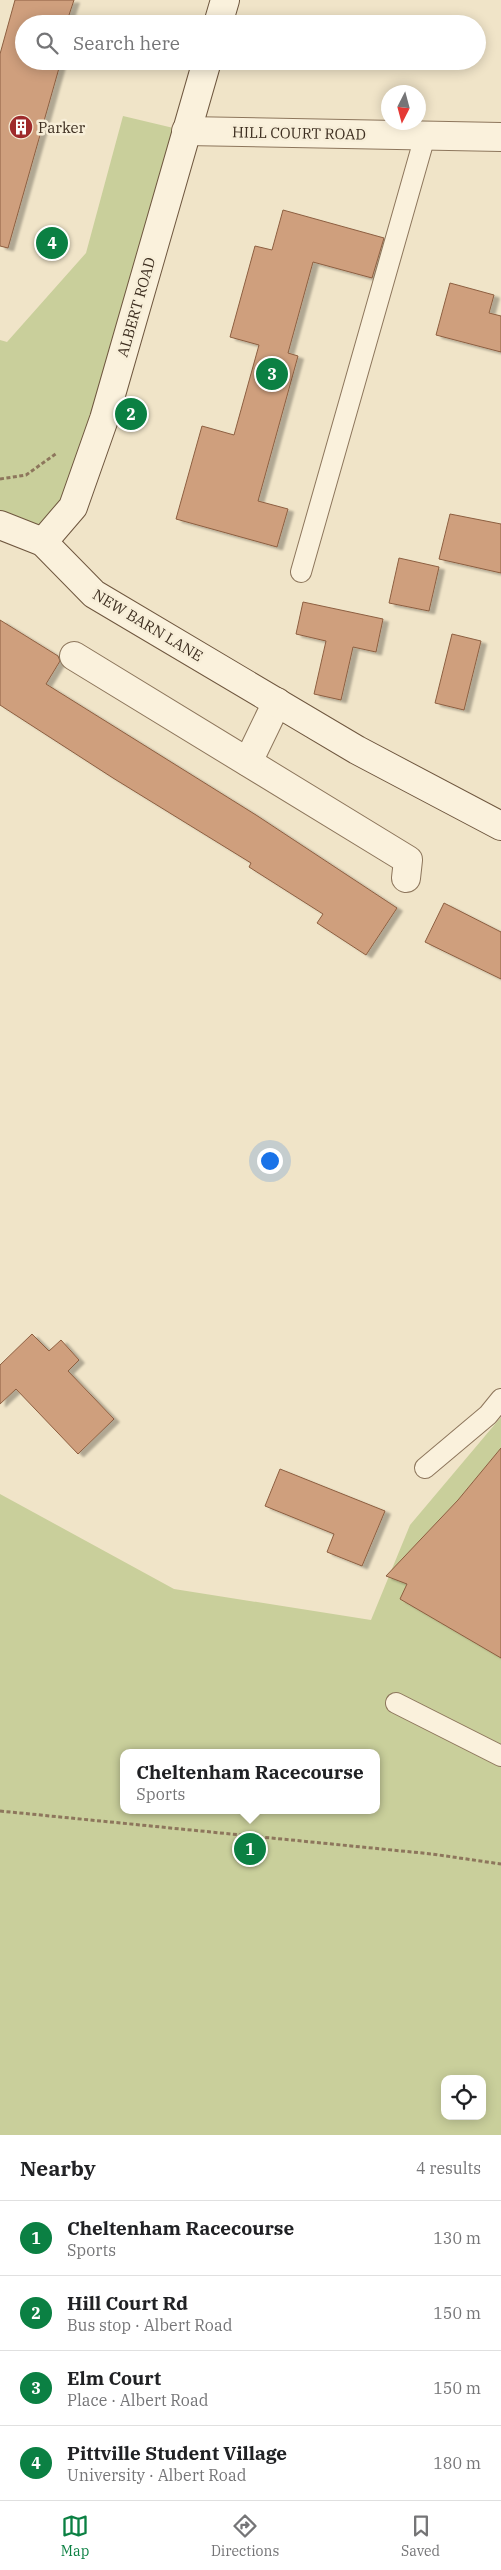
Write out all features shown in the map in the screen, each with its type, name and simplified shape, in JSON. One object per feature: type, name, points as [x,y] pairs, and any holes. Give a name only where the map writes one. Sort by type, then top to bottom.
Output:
[{"type":"street","points":[[220,15],[224,0]]},
{"type":"street","name":"ALBERT ROAD","points":[[44,542],[73,507],[104,419],[204,70]]},
{"type":"street","name":"HILL COURT ROAD","points":[[186,131],[501,137]]},
{"type":"street","name":"NEW BARN LANE","points":[[0,525],[44,542],[94,594],[357,750],[501,826]]},
{"type":"street","points":[[74,656],[408,860],[406,878]]},
{"type":"street","points":[[248,762],[277,702]]},
{"type":"lane","points":[[301,572],[425,136]]},
{"type":"lane","points":[[425,1468],[488,1415],[501,1399]]},
{"type":"lane","points":[[396,1703],[501,1756]]},
{"type":"path","points":[[0,480],[26,475],[65,447]]},
{"type":"path","points":[[0,1810],[432,1854],[501,1864]]},
{"type":"green space","points":[[123,116],[186,131],[104,419],[43,542],[0,525],[0,340],[7,342],[86,253]]},
{"type":"green space","points":[[501,1417],[501,2135],[0,2135],[0,1494],[174,1589],[371,1620],[410,1525]]},
{"type":"building","name":"Parker","points":[[15,0],[74,0],[69,15],[15,15],[15,70],[58,70],[8,248],[0,246],[0,54]]},
{"type":"building","points":[[283,210],[384,238],[372,278],[313,262],[288,353],[298,356],[258,501],[288,509],[277,547],[176,519],[202,426],[234,435],[259,345],[230,337],[255,246],[272,250]]},
{"type":"building","points":[[450,283],[494,295],[489,313],[501,316],[501,352],[436,335]]},
{"type":"building","points":[[450,514],[501,524],[501,573],[439,559]]},
{"type":"building","points":[[399,558],[439,567],[429,611],[389,603]]},
{"type":"building","points":[[303,602],[383,619],[376,652],[353,647],[341,700],[314,694],[326,641],[296,634]]},
{"type":"building","points":[[0,620],[58,656],[60,661],[46,684],[256,815],[397,908],[366,955],[317,923],[323,914],[249,867],[251,863],[113,778],[0,705]]},
{"type":"building","points":[[452,634],[481,641],[464,710],[435,703]]},
{"type":"building","points":[[444,903],[501,932],[501,979],[425,942]]},
{"type":"building","points":[[32,1334],[49,1351],[61,1340],[79,1360],[68,1371],[114,1419],[78,1454],[16,1389],[0,1404],[0,1365]]},
{"type":"building","points":[[501,1448],[501,1658],[400,1599],[407,1584],[386,1576],[458,1500]]},
{"type":"building","points":[[280,1469],[385,1511],[362,1566],[327,1552],[334,1534],[265,1506]]},
{"type":"place","name":"Parker","points":[[21,127]]},
{"type":"place","name":"Pittville Student Village","points":[[52,243]]},
{"type":"place","name":"Elm Court","points":[[272,374]]},
{"type":"place","name":"Hill Court Rd","points":[[131,414]]},
{"type":"place","name":"Cheltenham Racecourse","points":[[250,1849]]}]
